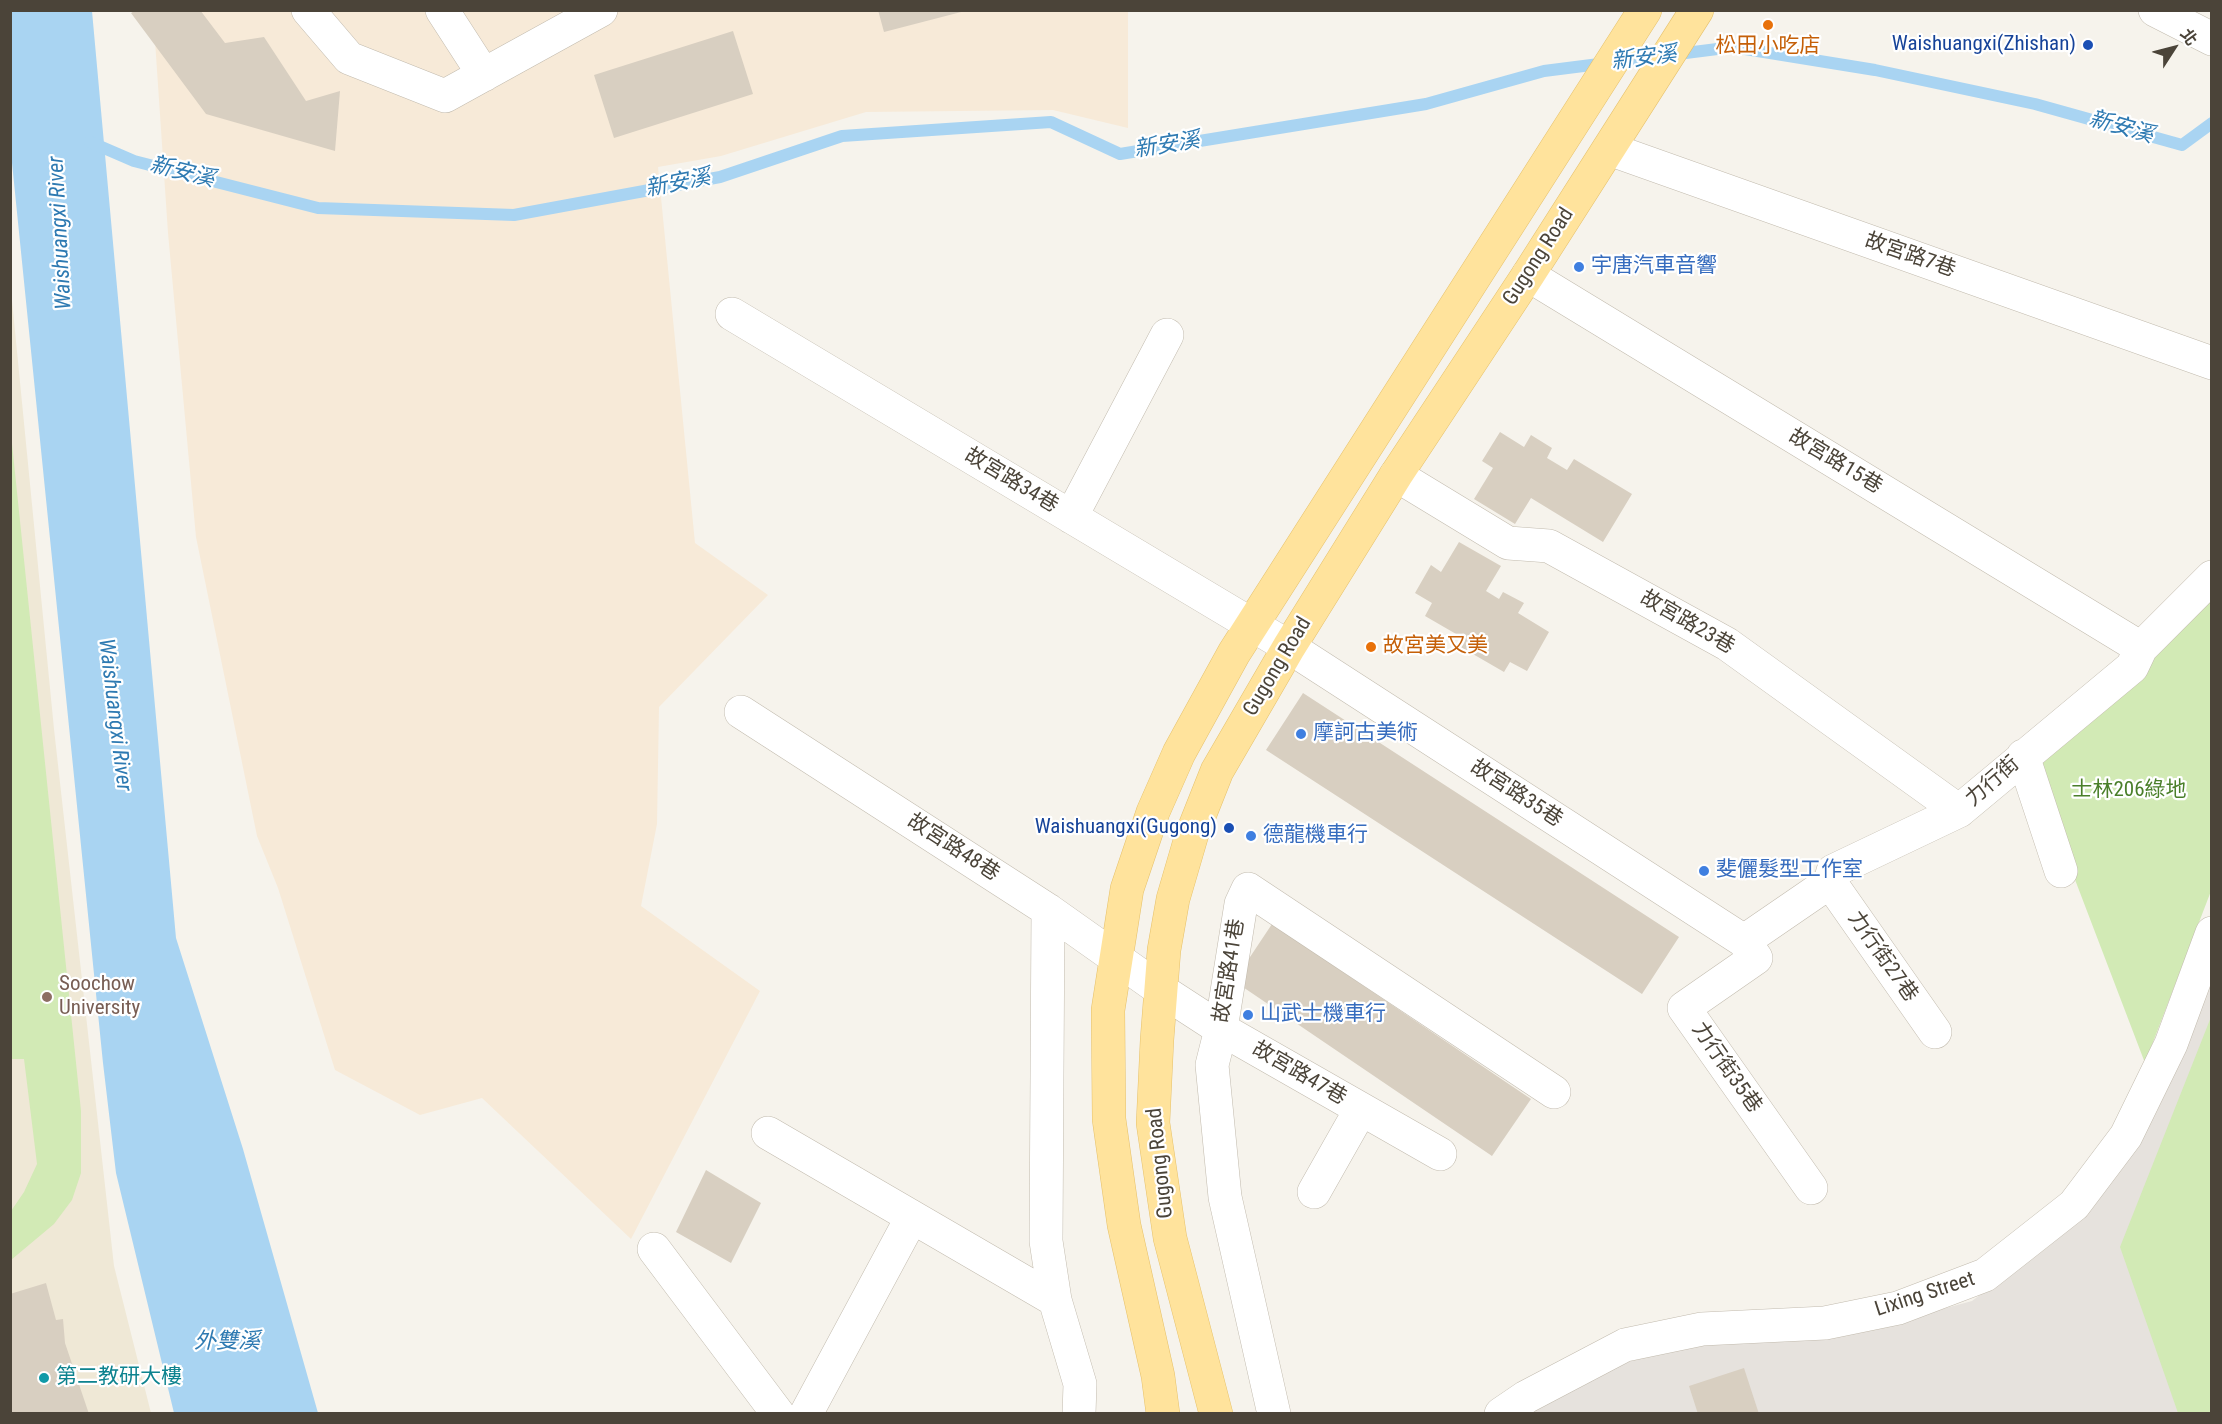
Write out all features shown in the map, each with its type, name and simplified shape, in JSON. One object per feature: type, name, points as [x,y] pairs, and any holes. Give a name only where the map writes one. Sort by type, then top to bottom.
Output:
[{"type":"main road","name":"Gugong Road","points":[[1215,1413],[1170,1238],[1153,1123],[1156,1040],[1164,950],[1173,899],[1192,834],[1217,771],[1289,647],[1396,475],[1528,275],[1692,19]]},
{"type":"main road","name":"Gugong Road","points":[[1163,1413],[1158,1376],[1124,1225],[1109,1119],[1108,1010],[1127,889],[1153,812],[1179,753],[1234,652],[1638,22]]},
{"type":"street","points":[[308,10],[349,58],[445,96],[601,10]]},
{"type":"street","points":[[442,10],[484,75]]},
{"type":"street","points":[[2155,10],[2211,39]]},
{"type":"street","name":"故宮路7巷","points":[[1609,149],[2211,363]]},
{"type":"street","name":"故宮路15巷","points":[[1528,275],[2141,648]]},
{"type":"street","name":"故宮路34巷","points":[[732,314],[1289,647]]},
{"type":"street","points":[[1071,517],[1167,335]]},
{"type":"street","name":"故宮路23巷","points":[[1396,475],[1508,543],[1549,546],[1727,644],[1959,811]]},
{"type":"street","name":"力行街","points":[[1743,941],[1830,882],[1833,872],[1959,811],[2132,667],[2141,648],[2211,577]]},
{"type":"street","name":"故宮路35巷","points":[[1289,647],[1743,941]]},
{"type":"street","name":"故宮路48巷","points":[[741,712],[1048,910],[1161,990]]},
{"type":"street","points":[[2023,756],[2061,871]]},
{"type":"street","name":"力行街27巷","points":[[1830,882],[1935,1032]]},
{"type":"street","name":"故宮路41巷","points":[[1274,1413],[1225,1197],[1212,1065],[1221,1029],[1241,904],[1248,889],[1554,1092]]},
{"type":"street","points":[[1048,910],[1046,1241],[1055,1300],[1080,1384],[1080,1413]]},
{"type":"street","name":"Lixing Street","points":[[1501,1413],[1526,1397],[1625,1345],[1702,1329],[1825,1323],[1898,1308],[1985,1275],[2074,1205],[2126,1136],[2171,1044],[2211,933]]},
{"type":"street","name":"力行街35巷","points":[[1743,941],[1756,958],[1684,1008],[1811,1188]]},
{"type":"street","name":"故宮路47巷","points":[[1161,990],[1221,1029],[1440,1154]]},
{"type":"street","points":[[1314,1192],[1361,1109]]},
{"type":"street","points":[[768,1133],[1055,1300]]},
{"type":"street","points":[[806,1413],[912,1217]]},
{"type":"street","points":[[654,1250],[778,1413]]},
{"type":"shaded area","points":[[153,11],[1128,11],[1128,128],[1053,110],[866,112],[721,156],[658,167],[695,543],[768,595],[659,707],[657,824],[641,906],[760,991],[631,1239],[482,1098],[420,1115],[335,1070],[278,888],[257,836],[196,537],[168,233]]},
{"type":"shaded area","name":"Soochow University","points":[[10,280],[54,729],[114,1266],[151,1413],[11,1413]]},
{"type":"shaded area","points":[[2211,963],[2211,1413],[1527,1414],[1587,1377],[1701,1336],[1845,1335],[1972,1301],[2086,1214]]},
{"type":"green space","points":[[11,434],[81,1111],[81,1173],[72,1200],[54,1224],[11,1260],[11,1211],[24,1192],[37,1164],[24,1059],[10,1059]]},
{"type":"green space","name":"士林206綠地","points":[[2211,592],[2211,891],[2145,1063],[2032,767]]},
{"type":"green space","points":[[2211,1017],[2211,1413],[2178,1413],[2120,1247]]},
{"type":"water","name":"外雙溪","points":[[10,11],[92,11],[176,938],[243,1149],[318,1413],[174,1413],[116,1173],[11,153]]},
{"type":"building","points":[[136,10],[200,10],[225,43],[264,37],[306,101],[340,91],[335,151],[206,114],[131,13]]},
{"type":"building","points":[[878,10],[965,10],[965,11],[884,32]]},
{"type":"building","points":[[733,31],[753,94],[614,138],[594,75]]},
{"type":"building","points":[[1500,432],[1524,447],[1531,435],[1552,448],[1547,458],[1567,470],[1574,459],[1632,494],[1603,542],[1531,498],[1515,524],[1474,499],[1493,468],[1482,461]]},
{"type":"building","points":[[1459,542],[1501,566],[1486,591],[1499,599],[1503,592],[1524,603],[1518,613],[1549,632],[1527,671],[1510,662],[1504,672],[1459,646],[1463,638],[1425,616],[1432,603],[1415,593],[1431,565],[1441,572]]},
{"type":"building","points":[[1303,693],[1679,937],[1642,994],[1266,750]]},
{"type":"building","points":[[1272,924],[1531,1099],[1492,1156],[1234,981]]},
{"type":"building","points":[[706,1170],[761,1203],[731,1263],[676,1232]]},
{"type":"building","name":"第二教研大樓","points":[[46,1283],[56,1320],[63,1319],[65,1343],[89,1414],[10,1414],[10,1294]]},
{"type":"building","points":[[1744,1368],[1759,1414],[1698,1414],[1689,1386]]},
{"type":"waterway","name":"新安溪","points":[[90,142],[134,161],[318,208],[514,215],[720,177],[842,136],[1051,122],[1120,154],[1426,104],[1544,71],[1733,47],[1875,70],[2035,104],[2182,145],[2212,123]]},
{"type":"place","name":"松田小吃店","points":[[1768,25]]},
{"type":"place","name":"Waishuangxi(Zhishan)","points":[[2088,45]]},
{"type":"place","name":"宇唐汽車音響","points":[[1579,267]]},
{"type":"place","name":"故宮美又美","points":[[1371,647]]},
{"type":"place","name":"摩訶古美術","points":[[1301,734]]},
{"type":"place","name":"Waishuangxi(Gugong)","points":[[1229,828]]},
{"type":"place","name":"德龍機車行","points":[[1251,836]]},
{"type":"place","name":"斐儷髮型工作室","points":[[1704,871]]},
{"type":"place","name":"Soochow University","points":[[47,997]]},
{"type":"place","name":"山武士機車行","points":[[1248,1015]]},
{"type":"place","name":"第二教研大樓","points":[[44,1378]]},
{"type":"water label","name":"Waishuangxi River","points":[[61,233]]},
{"type":"water label","name":"Waishuangxi River","points":[[114,715]]}]
